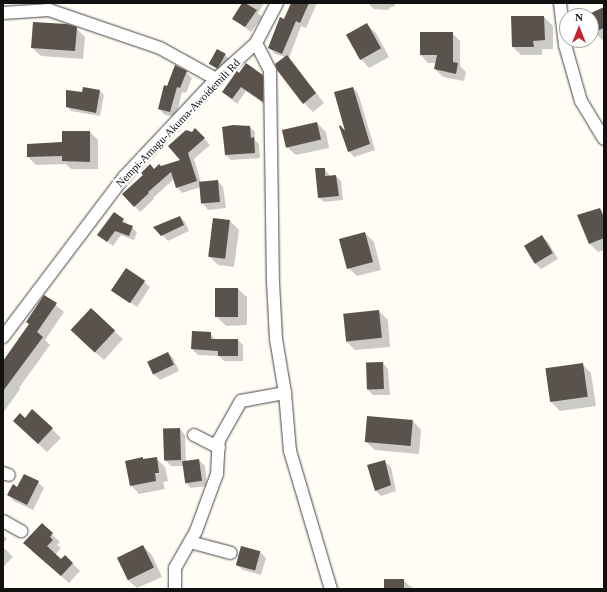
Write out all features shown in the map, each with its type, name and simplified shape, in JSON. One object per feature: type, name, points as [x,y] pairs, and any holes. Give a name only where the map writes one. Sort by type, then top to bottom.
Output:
[{"type":"street","name":"Nempi-Amagu-Akuma-Awoidemili Rd","points":[[3,337],[124,177],[216,79],[256,43],[277,3]]},
{"type":"street","points":[[560,3],[565,45],[582,101],[604,139]]},
{"type":"street","points":[[3,13],[50,10],[160,48],[216,79]]},
{"type":"street","points":[[256,43],[270,71],[273,290],[276,339],[285,393],[290,451],[331,589]]},
{"type":"street","points":[[175,589],[175,568],[196,531],[217,474],[219,440],[241,401],[285,393]]},
{"type":"street","points":[[194,435],[219,448]]},
{"type":"street","points":[[3,521],[21,531]]},
{"type":"street","points":[[190,542],[230,553]]},
{"type":"building","points":[[242,3],[245,3],[257,10],[245,27],[232,19]]},
{"type":"building","points":[[291,3],[309,3],[300,23],[296,21],[282,54],[268,48],[280,17],[284,19]]},
{"type":"building","points":[[604,7],[604,28],[599,30],[599,9]]},
{"type":"building","points":[[511,16],[544,16],[545,40],[533,41],[534,47],[512,47]]},
{"type":"building","points":[[33,22],[67,24],[77,27],[75,51],[31,48]]},
{"type":"building","points":[[367,23],[381,48],[360,60],[346,35]]},
{"type":"building","points":[[420,32],[453,32],[453,62],[458,63],[456,74],[434,69],[437,55],[420,55]]},
{"type":"building","points":[[217,49],[226,54],[218,69],[209,64]]},
{"type":"building","points":[[287,55],[316,93],[303,104],[277,70],[275,64]]},
{"type":"building","points":[[246,63],[263,75],[263,102],[241,87],[232,99],[222,92],[237,71],[239,73]]},
{"type":"building","points":[[175,65],[187,71],[180,88],[177,87],[170,112],[158,109],[164,85],[167,86]]},
{"type":"building","points":[[83,87],[100,90],[96,113],[66,107],[66,90],[82,92]]},
{"type":"building","points":[[353,87],[370,144],[348,152],[339,126],[340,125],[345,131],[334,92]]},
{"type":"building","points":[[317,122],[321,140],[286,148],[282,130]]},
{"type":"building","points":[[233,125],[250,126],[251,138],[254,137],[255,153],[225,155],[222,127]]},
{"type":"building","points":[[195,128],[205,138],[188,153],[197,181],[176,188],[171,172],[148,192],[149,193],[134,207],[122,194],[143,175],[141,173],[150,164],[154,169],[159,164],[161,166],[180,160],[168,146],[186,130],[192,132]]},
{"type":"building","points":[[62,131],[90,131],[90,162],[62,161],[62,156],[27,157],[27,144],[62,142]]},
{"type":"building","points":[[315,168],[325,168],[325,176],[336,175],[339,196],[318,198]]},
{"type":"building","points":[[218,180],[220,202],[201,204],[199,182]]},
{"type":"building","points":[[600,208],[604,218],[604,238],[589,244],[577,215]]},
{"type":"building","points":[[114,212],[124,219],[122,222],[133,226],[129,236],[115,231],[107,242],[97,235]]},
{"type":"building","points":[[180,216],[184,225],[161,236],[153,227]]},
{"type":"building","points":[[213,218],[230,220],[225,259],[208,257]]},
{"type":"building","points":[[365,232],[373,262],[347,269],[339,239]]},
{"type":"building","points":[[542,235],[553,253],[535,264],[524,246]]},
{"type":"building","points":[[126,268],[145,281],[130,303],[111,290]]},
{"type":"building","points":[[215,288],[238,288],[238,317],[215,317]]},
{"type":"building","points":[[44,295],[57,303],[37,332],[43,337],[3,391],[3,361],[29,324],[26,322]]},
{"type":"building","points":[[91,308],[115,331],[95,352],[71,330]]},
{"type":"building","points":[[379,310],[382,338],[346,342],[343,314]]},
{"type":"building","points":[[192,331],[211,332],[211,339],[238,339],[238,356],[218,356],[218,351],[191,349]]},
{"type":"building","points":[[168,352],[174,365],[153,374],[147,362]]},
{"type":"building","points":[[383,362],[384,389],[367,390],[366,363]]},
{"type":"building","points":[[583,363],[588,397],[550,402],[545,368]]},
{"type":"building","points":[[32,409],[53,428],[38,444],[13,421],[20,413],[25,418]]},
{"type":"building","points":[[367,416],[413,420],[411,446],[365,442]]},
{"type":"building","points":[[180,428],[181,460],[164,461],[163,429]]},
{"type":"building","points":[[143,457],[143,459],[157,457],[159,473],[155,473],[156,481],[130,486],[125,461]]},
{"type":"building","points":[[199,459],[202,481],[185,483],[182,461]]},
{"type":"building","points":[[385,460],[391,485],[375,491],[367,465]]},
{"type":"building","points":[[24,474],[39,481],[27,505],[7,495],[13,484],[17,487]]},
{"type":"building","points":[[42,523],[53,533],[50,537],[53,540],[47,546],[61,559],[65,555],[73,563],[61,576],[23,543]]},
{"type":"building","points":[[143,545],[154,567],[128,580],[117,558]]},
{"type":"building","points":[[241,546],[260,551],[255,570],[236,565]]},
{"type":"building","points":[[384,579],[404,579],[404,589],[384,589]]}]
